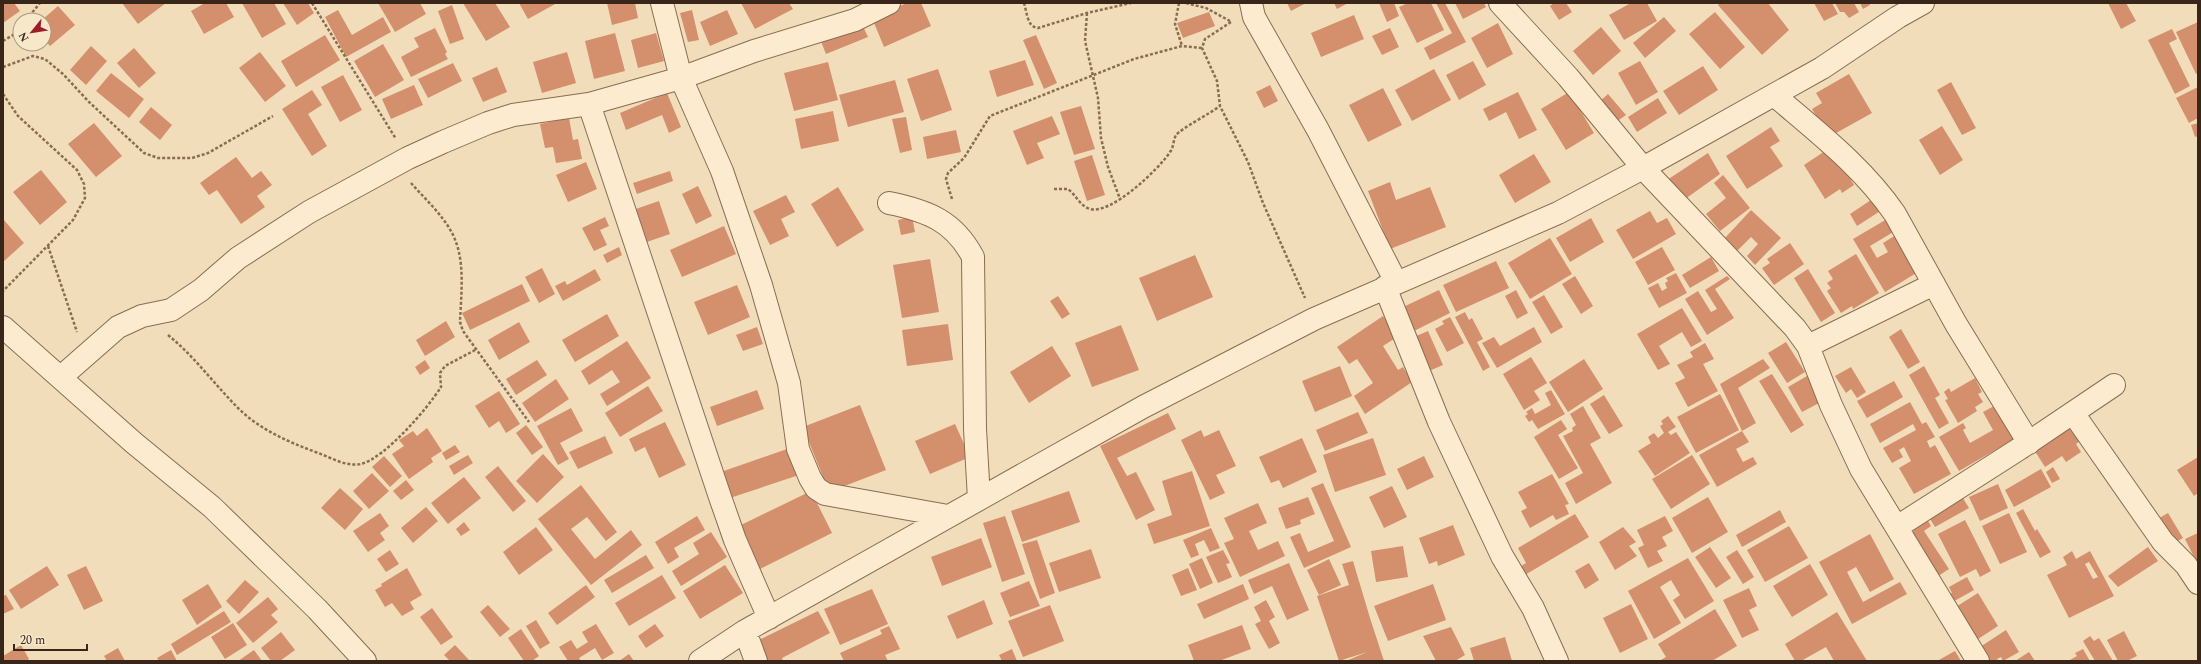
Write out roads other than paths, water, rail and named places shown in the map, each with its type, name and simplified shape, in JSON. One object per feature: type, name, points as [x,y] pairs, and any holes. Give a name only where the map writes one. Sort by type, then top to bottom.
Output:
[{"type":"street","points":[[662,3],[681,78],[722,171],[761,285],[789,383],[798,449],[810,478],[816,488],[824,494],[948,516]]},
{"type":"street","points":[[61,377],[118,327],[142,316],[171,310],[185,302],[238,258],[309,212],[401,162],[488,123],[513,115],[589,104],[681,78],[754,50],[855,20],[889,3]]},
{"type":"street","points":[[1500,3],[1568,77],[1643,168],[1795,328],[1808,346],[1848,444],[1861,469],[1978,661]]},
{"type":"street","points":[[700,661],[745,631],[1143,407],[1314,319],[1391,284],[1558,213],[1643,168],[1822,68],[1898,17],[1923,3]]},
{"type":"street","points":[[1252,10],[1318,130],[1391,284],[1439,422],[1502,556],[1533,608],[1557,661]]},
{"type":"street","points":[[1774,95],[1831,144],[1880,192],[1895,214],[1986,374],[2029,443]]},
{"type":"street","points":[[589,104],[735,540],[769,618]]},
{"type":"street","points":[[889,203],[913,208],[933,216],[950,227],[961,238],[973,258],[975,429],[979,499]]},
{"type":"street","points":[[1808,346],[1934,284]]},
{"type":"street","points":[[3,327],[61,377],[134,444],[212,507],[317,609],[365,661]]},
{"type":"street","points":[[1897,527],[2029,443],[2114,385]]},
{"type":"street","points":[[2073,413],[2163,542],[2186,565],[2198,583]]},
{"type":"street","points":[[745,631],[756,661]]}]
